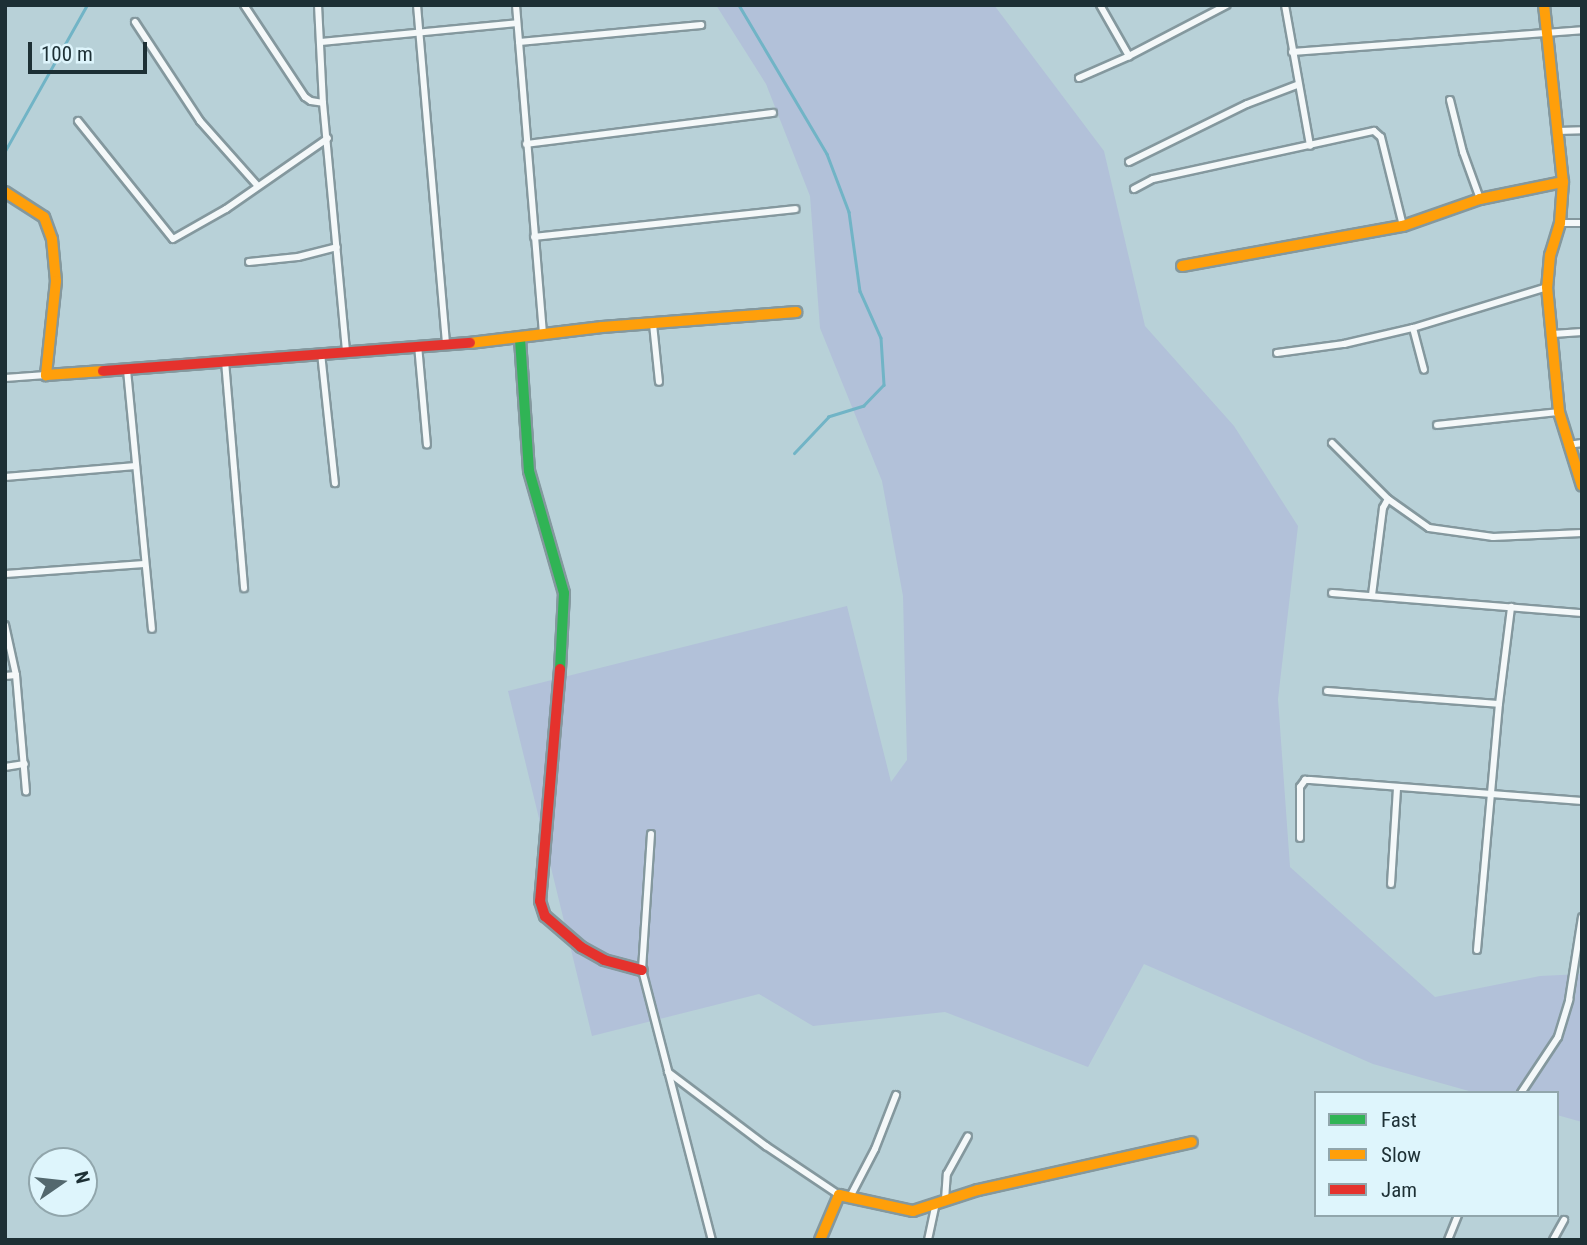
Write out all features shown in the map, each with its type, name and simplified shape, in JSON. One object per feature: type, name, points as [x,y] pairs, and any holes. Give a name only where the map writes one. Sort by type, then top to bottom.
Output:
[{"type":"street","points":[[244,5],[305,97],[323,103]]},
{"type":"street","points":[[318,5],[323,103],[346,350]]},
{"type":"street","points":[[417,5],[446,343]]},
{"type":"street","points":[[516,5],[542,335]]},
{"type":"street","points":[[1100,5],[1129,56]]},
{"type":"street","points":[[1209,5],[1213,13]]},
{"type":"street","points":[[1079,78],[1129,56],[1227,5]]},
{"type":"street","points":[[1285,5],[1297,85],[1310,146]]},
{"type":"street","points":[[1544,5],[1563,182],[1560,223],[1550,255],[1547,287],[1559,412],[1582,486]]},
{"type":"street","points":[[135,22],[200,121],[258,187]]},
{"type":"street","points":[[321,42],[517,23]]},
{"type":"street","points":[[519,43],[701,26]]},
{"type":"street","points":[[1292,52],[1582,30]]},
{"type":"street","points":[[1129,162],[1236,109],[1297,85]]},
{"type":"street","points":[[1450,100],[1463,152],[1480,199]]},
{"type":"street","points":[[526,144],[773,113]]},
{"type":"street","points":[[78,121],[173,239],[226,209],[328,138]]},
{"type":"street","points":[[1134,188],[1153,179],[1310,146],[1365,130],[1374,131],[1381,137],[1403,226]]},
{"type":"street","points":[[1558,131],[1582,130]]},
{"type":"street","points":[[1182,266],[1403,226],[1480,199],[1563,182]]},
{"type":"street","points":[[5,192],[44,217],[52,239],[56,281],[47,375]]},
{"type":"street","points":[[534,237],[796,209]]},
{"type":"street","points":[[1560,223],[1582,223]]},
{"type":"street","points":[[249,261],[298,257],[337,247]]},
{"type":"street","points":[[1276,353],[1344,344],[1413,328],[1547,287]]},
{"type":"street","points":[[5,378],[346,350],[520,339],[796,312]]},
{"type":"street","points":[[653,324],[659,382]]},
{"type":"street","points":[[1413,328],[1424,370]]},
{"type":"street","points":[[1553,334],[1582,332]]},
{"type":"street","points":[[520,339],[521,392],[530,471],[564,593],[564,624],[540,901],[545,916],[581,947],[604,960],[642,970]]},
{"type":"street","points":[[418,345],[427,445]]},
{"type":"street","points":[[321,353],[335,483]]},
{"type":"street","points":[[225,361],[244,588]]},
{"type":"street","points":[[127,370],[152,629]]},
{"type":"street","points":[[1437,425],[1559,412]]},
{"type":"street","points":[[1332,443],[1388,499],[1429,528],[1516,537],[1582,533]]},
{"type":"street","points":[[1568,445],[1582,443]]},
{"type":"street","points":[[5,477],[136,466]]},
{"type":"street","points":[[1372,595],[1383,508],[1388,499]]},
{"type":"street","points":[[5,574],[145,564]]},
{"type":"street","points":[[1332,593],[1582,613]]},
{"type":"street","points":[[1477,950],[1499,704],[1511,607]]},
{"type":"street","points":[[5,625],[16,675],[26,764],[26,792]]},
{"type":"street","points":[[5,676],[16,675]]},
{"type":"street","points":[[1327,691],[1499,704]]},
{"type":"street","points":[[5,767],[26,764]]},
{"type":"street","points":[[1300,838],[1300,787],[1305,780],[1582,801]]},
{"type":"street","points":[[1391,884],[1397,788]]},
{"type":"street","points":[[651,834],[642,970],[712,1240]]},
{"type":"street","points":[[1522,1091],[1558,1037],[1569,1000],[1582,917]]},
{"type":"street","points":[[668,1072],[766,1146],[845,1196],[906,1211],[1018,1180],[1192,1142]]},
{"type":"street","points":[[820,1240],[875,1149],[895,1095]]},
{"type":"street","points":[[928,1240],[947,1174],[968,1136]]},
{"type":"street","points":[[1448,1240],[1457,1217]]},
{"type":"street","points":[[1553,1240],[1564,1220]]},
{"type":"shaded area","points":[[716,5],[994,5],[1104,151],[1145,326],[1234,426],[1298,526],[1278,699],[1290,867],[1435,997],[1540,976],[1582,974],[1582,1122],[1559,1116],[1559,1091],[1469,1091],[1373,1064],[1144,964],[1088,1067],[945,1012],[813,1026],[759,994],[592,1036],[508,691],[847,606],[891,782],[907,760],[903,596],[882,481],[820,328],[810,196],[766,84]]},
{"type":"waterway","points":[[5,151],[87,5]]},
{"type":"waterway","points":[[739,5],[827,154],[849,212],[860,291],[881,338],[884,385],[864,406],[829,417],[795,453]]},
{"type":"traffic: fast","points":[[520,339],[529,471],[564,593],[560,669]]},
{"type":"traffic: slow","points":[[1544,5],[1563,182],[1560,223],[1550,255],[1547,287],[1559,412],[1582,486]]},
{"type":"traffic: slow","points":[[1182,266],[1403,226],[1480,199],[1563,182]]},
{"type":"traffic: slow","points":[[5,192],[44,217],[52,239],[56,281],[46,375],[103,371]]},
{"type":"traffic: slow","points":[[470,343],[602,327],[796,312]]},
{"type":"traffic: slow","points":[[820,1240],[839,1195],[913,1211],[978,1190],[1192,1142]]},
{"type":"traffic: jam","points":[[103,371],[470,343]]},
{"type":"traffic: jam","points":[[560,669],[540,901],[545,916],[581,947],[604,960],[642,970]]}]
